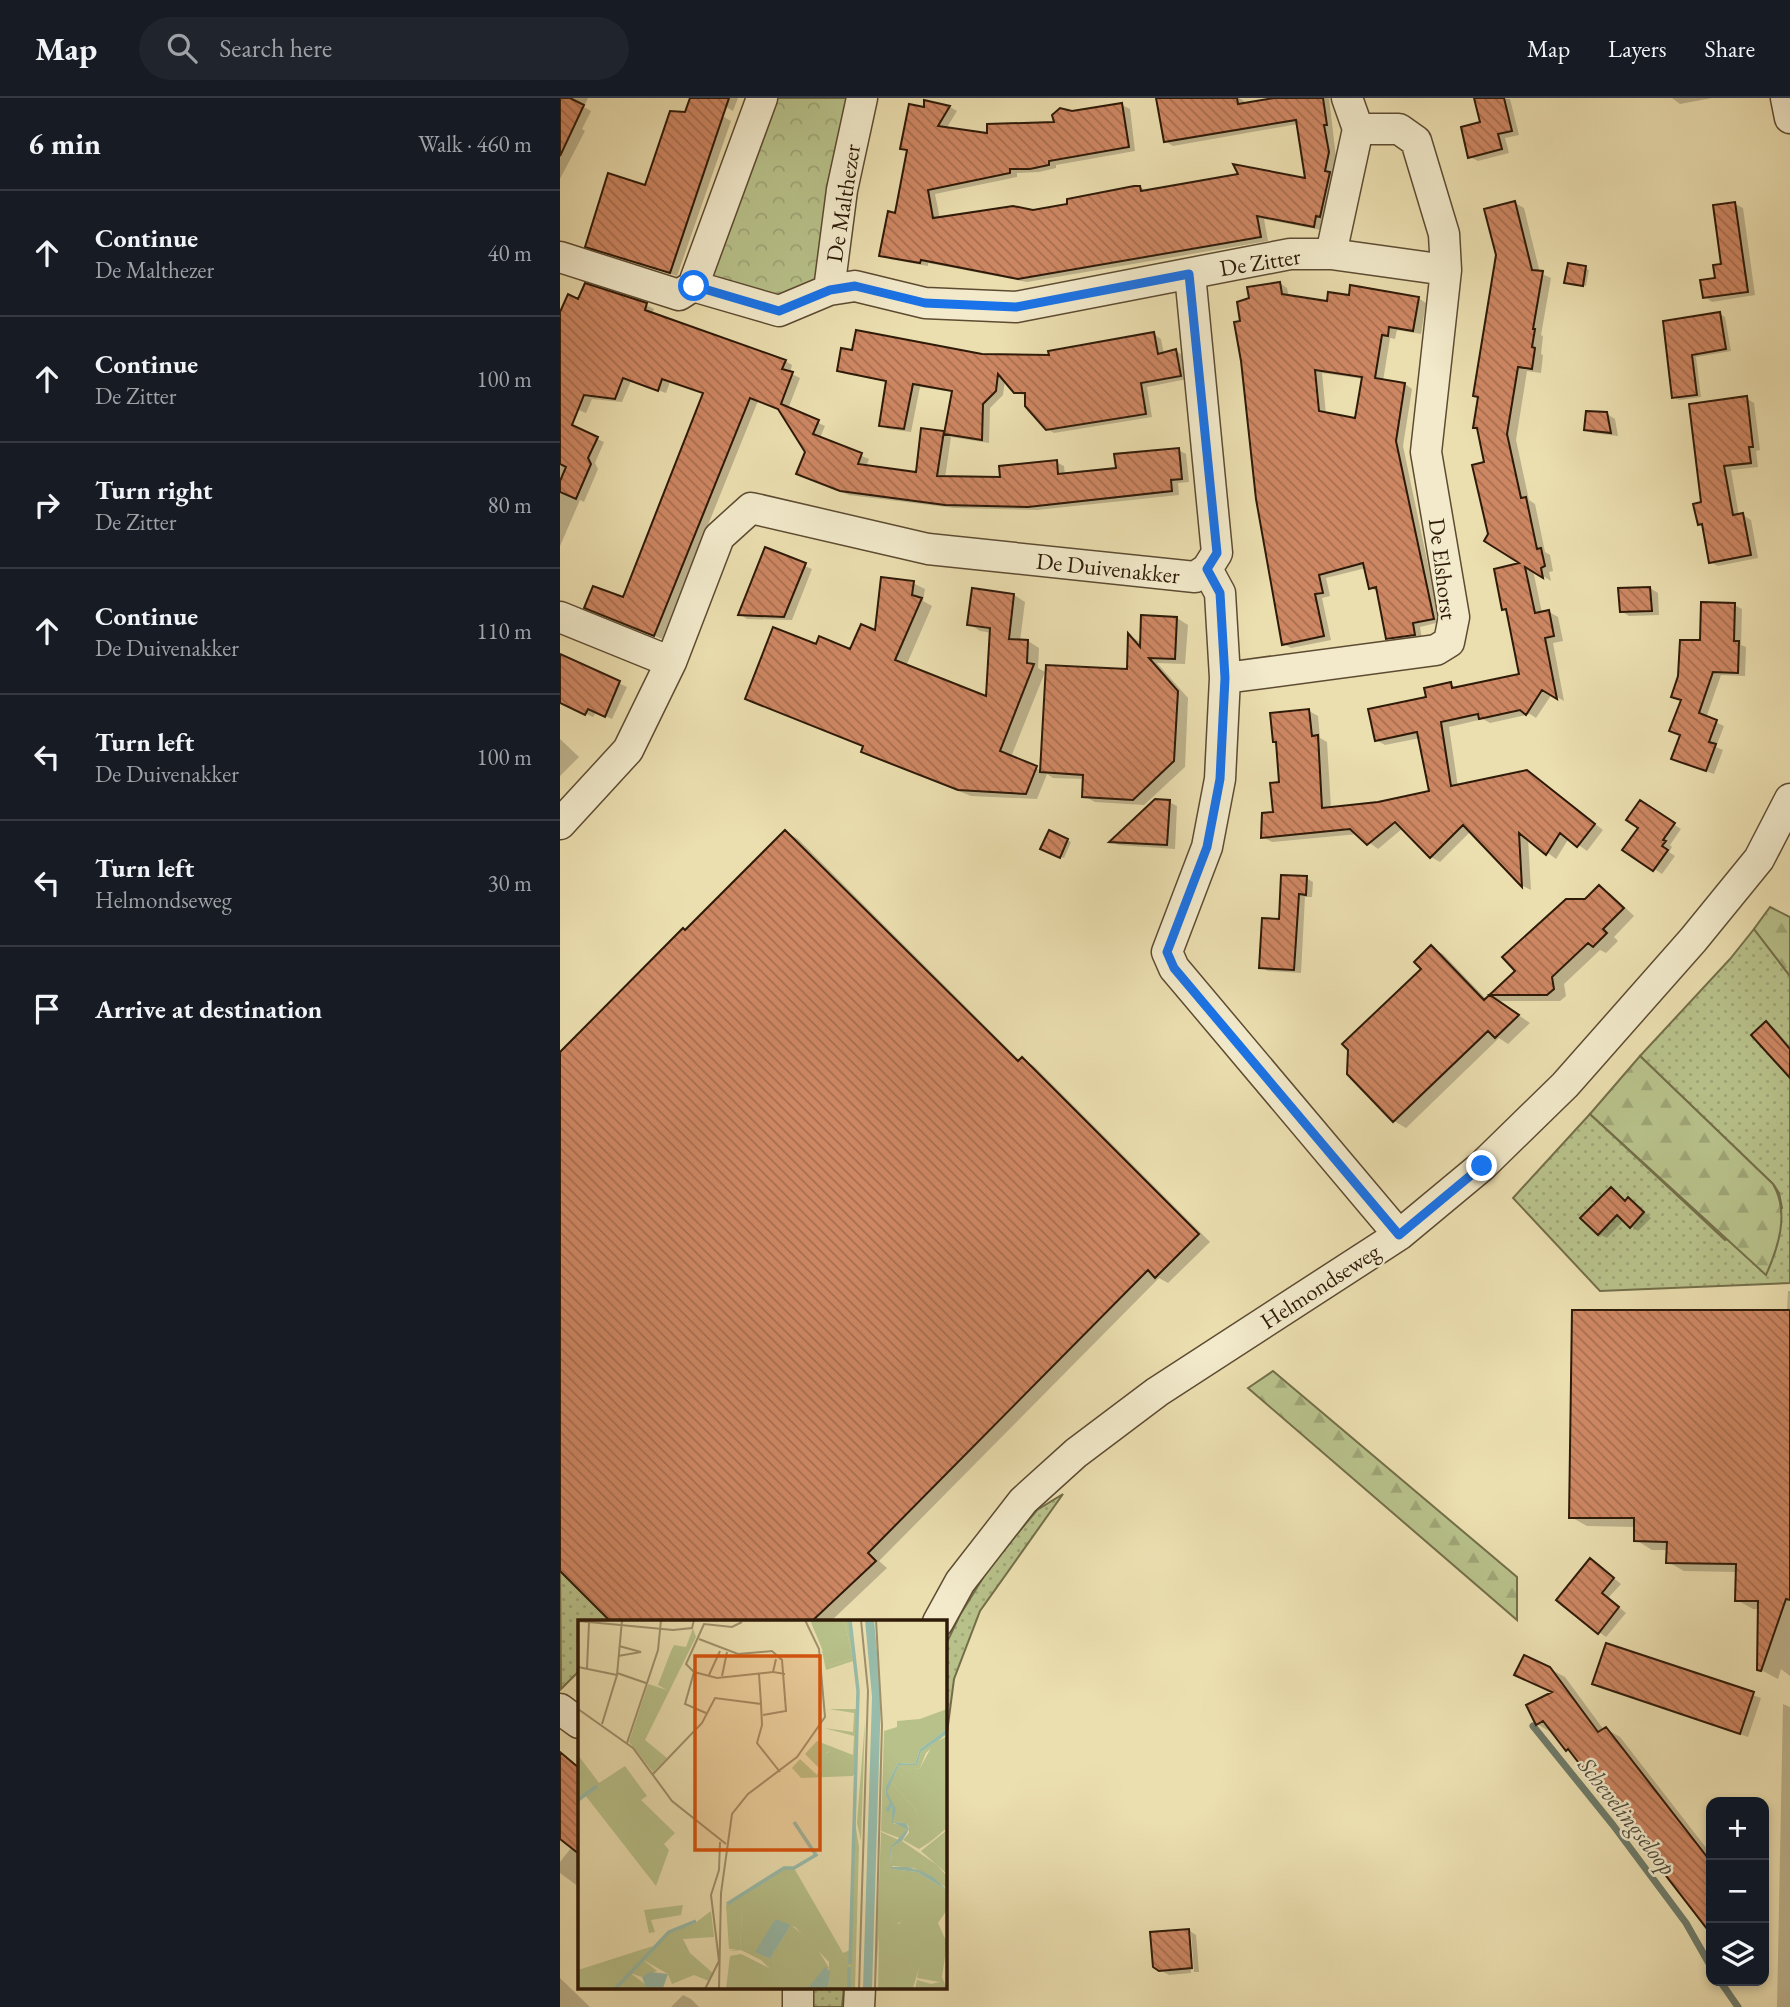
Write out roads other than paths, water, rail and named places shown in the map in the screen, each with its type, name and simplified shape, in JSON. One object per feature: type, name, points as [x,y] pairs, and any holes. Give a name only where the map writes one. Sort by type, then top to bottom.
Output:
[{"type":"street","points":[[694,286],[762,98]]},
{"type":"street","name":"De Malthezer","points":[[560,257],[679,295],[694,286],[779,311],[830,290],[842,190],[862,98]]},
{"type":"street","points":[[1347,98],[1358,129],[1331,254],[1446,270]]},
{"type":"street","points":[[1786,98],[1790,118]]},
{"type":"street","name":"De Elshorst","points":[[1225,678],[1436,650],[1449,642],[1454,617],[1426,452],[1446,270],[1444,234],[1416,141],[1399,129],[1358,129]]},
{"type":"street","name":"De Zitter","points":[[830,290],[855,286],[925,303],[1016,307],[1290,254],[1331,254]]},
{"type":"street","name":"De Zitter","points":[[1189,274],[1217,553],[1207,569]]},
{"type":"street","name":"De Duivenakker","points":[[560,824],[628,751],[671,662],[719,537],[751,508],[928,549],[1195,577],[1207,569],[1220,593],[1225,678],[1220,779],[1207,847],[1167,952],[1174,968],[1399,1235]]},
{"type":"street","points":[[560,617],[671,662]]},
{"type":"street","name":"Helmondseweg","points":[[939,1620],[960,1582],[1023,1501],[1076,1452],[1157,1392],[1399,1235],[1482,1166],[1565,1085],[1693,940],[1759,859],[1790,799]]},
{"type":"street","points":[[560,1709],[578,1722]]},
{"type":"waterway","name":"Schevelingseloop","points":[[1533,1726],[1613,1825],[1686,1923],[1706,1958]]},
{"type":"waterway","name":"Schevelingseloop","points":[[1723,1986],[1738,2007]]}]
